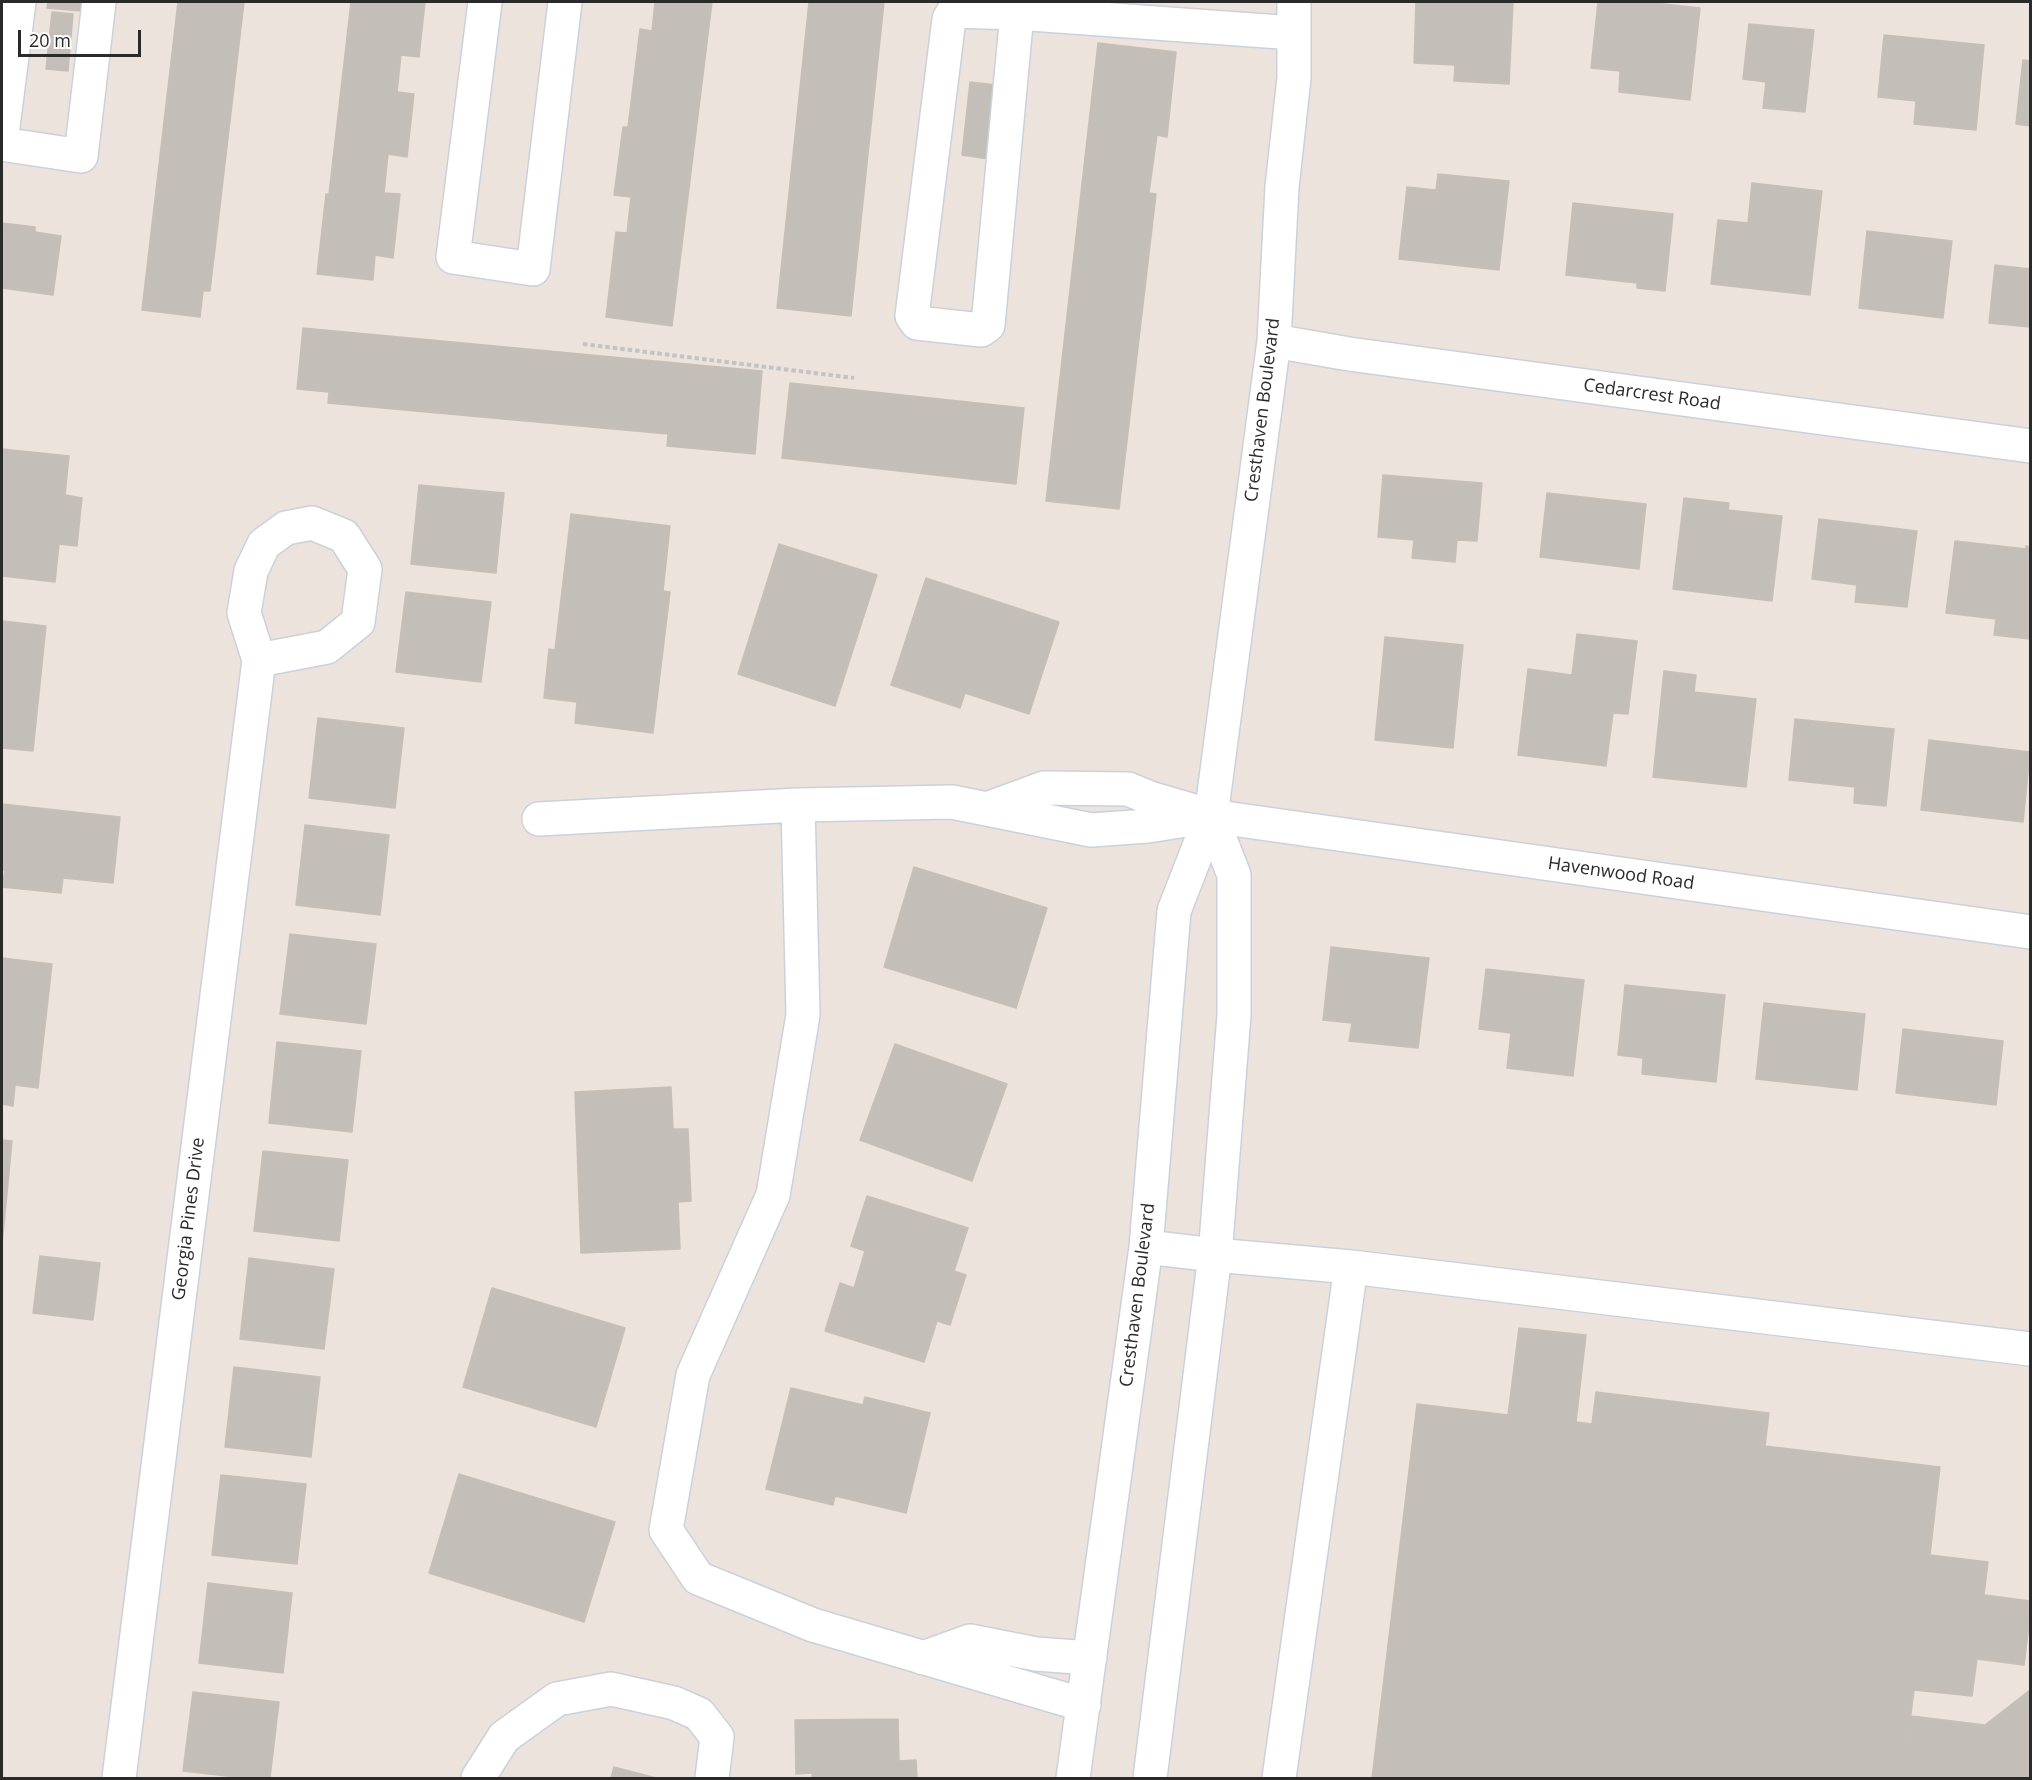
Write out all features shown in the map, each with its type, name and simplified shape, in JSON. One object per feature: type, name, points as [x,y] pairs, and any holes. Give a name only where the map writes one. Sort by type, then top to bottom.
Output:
[{"type":"street","points":[[2,134],[19,2]]},
{"type":"street","points":[[2,144],[81,156],[99,2]]},
{"type":"street","points":[[485,2],[453,257],[532,269],[565,2]]},
{"type":"street","points":[[1017,13],[988,325],[981,330],[917,322],[912,316],[949,19],[954,11],[1294,17]]},
{"type":"street","name":"Cresthaven Boulevard","points":[[1073,1779],[1146,1247],[1174,911],[1211,816],[1274,341],[1282,187],[1294,78],[1294,17]]},
{"type":"street","name":"Cedarcrest Road","points":[[1274,341],[1361,356],[2031,446]]},
{"type":"street","name":"Georgia Pines Drive","points":[[119,1779],[259,660]]},
{"type":"street","name":"Havenwood Road","points":[[798,805],[952,802],[987,809],[1044,788],[1128,789],[1211,816],[2031,932]]},
{"type":"street","points":[[539,819],[798,805],[803,1015],[773,1195],[693,1375],[666,1530],[698,1578],[813,1625],[1084,1705]]},
{"type":"street","name":"Cresthaven Boulevard","points":[[1150,1779],[1215,1255],[1234,1015],[1234,875],[1211,816]]},
{"type":"street","points":[[1146,1247],[1352,1267],[2031,1349]]},
{"type":"street","points":[[1279,1779],[1352,1267]]},
{"type":"street","points":[[923,1658],[970,1641],[1036,1654],[1090,1658]]},
{"type":"street","points":[[478,1779],[504,1737],[557,1699],[611,1689],[674,1703],[699,1714],[717,1737],[712,1779]]},
{"type":"path","points":[[583,344],[854,378]]},
{"type":"building","points":[[48,2],[83,2],[82,11],[47,8]]},
{"type":"building","points":[[178,2],[244,2],[210,291],[203,291],[200,317],[142,310]]},
{"type":"building","points":[[351,2],[425,2],[419,57],[401,55],[397,92],[414,94],[407,157],[388,154],[384,193],[400,194],[393,258],[375,255],[373,280],[317,274],[326,194],[329,194]]},
{"type":"building","points":[[655,2],[712,2],[672,326],[606,317],[616,232],[627,233],[631,197],[614,195],[623,127],[628,127],[640,29],[652,31]]},
{"type":"building","points":[[809,2],[884,2],[851,316],[777,308]]},
{"type":"building","points":[[1416,2],[1513,2],[1509,84],[1454,81],[1455,65],[1414,63]]},
{"type":"building","points":[[1598,2],[1646,2],[1700,8],[1690,100],[1619,92],[1620,71],[1591,68]]},
{"type":"building","points":[[52,12],[73,14],[68,71],[46,69]]},
{"type":"building","points":[[1749,24],[1814,30],[1805,112],[1763,108],[1766,82],[1743,79]]},
{"type":"building","points":[[1884,35],[1984,45],[1976,130],[1914,124],[1916,101],[1878,97]]},
{"type":"building","points":[[1098,43],[1176,52],[1167,137],[1157,135],[1149,193],[1156,194],[1119,509],[1046,501]]},
{"type":"building","points":[[2023,60],[2030,61],[2030,126],[2016,124]]},
{"type":"building","points":[[970,82],[1005,86],[996,160],[962,155]]},
{"type":"building","points":[[1438,174],[1509,181],[1499,270],[1399,259],[1407,187],[1436,190]]},
{"type":"building","points":[[1752,183],[1822,191],[1810,295],[1711,284],[1718,220],[1748,223]]},
{"type":"building","points":[[1573,203],[1673,214],[1665,291],[1637,288],[1637,283],[1566,275]]},
{"type":"building","points":[[2,223],[35,227],[35,232],[61,236],[53,295],[2,288]]},
{"type":"building","points":[[1867,231],[1952,241],[1943,318],[1859,308]]},
{"type":"building","points":[[1995,265],[2030,269],[2030,327],[1989,323]]},
{"type":"building","points":[[303,328],[762,371],[755,454],[667,446],[668,434],[328,403],[329,392],[297,389]]},
{"type":"building","points":[[790,383],[1024,408],[1016,484],[782,458]]},
{"type":"building","points":[[2,449],[69,456],[65,495],[82,498],[77,546],[59,544],[55,582],[2,576]]},
{"type":"building","points":[[1383,475],[1482,483],[1477,541],[1457,540],[1455,562],[1412,558],[1414,540],[1378,537]]},
{"type":"building","points":[[419,485],[504,493],[496,573],[411,564]]},
{"type":"building","points":[[1547,493],[1646,504],[1639,569],[1540,557]]},
{"type":"building","points":[[1684,498],[1729,503],[1728,510],[1782,516],[1772,601],[1673,589]]},
{"type":"building","points":[[571,514],[670,526],[663,591],[670,592],[653,733],[575,723],[577,702],[544,698],[549,649],[555,650]]},
{"type":"building","points":[[1819,519],[1917,531],[1907,607],[1855,602],[1857,585],[1812,579]]},
{"type":"building","points":[[1955,541],[2026,549],[2026,546],[2030,547],[2030,639],[1994,635],[1996,619],[1946,613]]},
{"type":"building","points":[[779,544],[877,575],[835,706],[738,674]]},
{"type":"building","points":[[926,578],[1059,622],[1029,714],[965,693],[960,708],[891,685]]},
{"type":"building","points":[[406,592],[491,602],[481,682],[396,672]]},
{"type":"building","points":[[2,621],[46,626],[33,751],[2,748]]},
{"type":"building","points":[[1577,634],[1637,641],[1628,714],[1613,713],[1606,766],[1518,755],[1528,669],[1572,675]]},
{"type":"building","points":[[1385,637],[1463,645],[1453,748],[1375,740]]},
{"type":"building","points":[[1664,671],[1696,675],[1694,692],[1756,699],[1746,787],[1653,777]]},
{"type":"building","points":[[318,718],[404,728],[395,808],[309,798]]},
{"type":"building","points":[[1795,719],[1894,729],[1886,806],[1854,803],[1855,787],[1789,780]]},
{"type":"building","points":[[1929,740],[2030,752],[2023,822],[1921,810]]},
{"type":"building","points":[[2,804],[120,817],[113,883],[63,878],[61,893],[2,887],[5,870],[2,870]]},
{"type":"building","points":[[305,825],[389,835],[380,915],[296,905]]},
{"type":"building","points":[[914,867],[1047,908],[1016,1008],[884,967]]},
{"type":"building","points":[[290,934],[376,944],[366,1024],[280,1014]]},
{"type":"building","points":[[1331,947],[1429,958],[1418,1048],[1349,1041],[1352,1023],[1323,1020]]},
{"type":"building","points":[[2,958],[52,964],[38,1088],[15,1085],[13,1106],[2,1104]]},
{"type":"building","points":[[1486,969],[1584,980],[1573,1076],[1507,1068],[1511,1033],[1479,1029]]},
{"type":"building","points":[[1625,985],[1725,995],[1716,1082],[1642,1074],[1643,1058],[1618,1055]]},
{"type":"building","points":[[1764,1003],[1865,1014],[1857,1090],[1756,1079]]},
{"type":"building","points":[[1903,1029],[2003,1041],[1996,1105],[1896,1093]]},
{"type":"building","points":[[277,1042],[361,1051],[352,1132],[269,1123]]},
{"type":"building","points":[[895,1044],[1007,1084],[972,1181],[860,1140]]},
{"type":"building","points":[[671,1087],[673,1129],[688,1129],[691,1201],[678,1202],[680,1249],[581,1253],[575,1092]]},
{"type":"building","points":[[2,1140],[12,1141],[2,1245]]},
{"type":"building","points":[[263,1151],[348,1160],[339,1241],[254,1231]]},
{"type":"building","points":[[867,1196],[968,1228],[954,1271],[966,1275],[950,1325],[937,1321],[924,1362],[825,1331],[840,1283],[854,1288],[865,1251],[851,1246]]},
{"type":"building","points":[[40,1256],[100,1263],[93,1320],[33,1313]]},
{"type":"building","points":[[249,1258],[334,1269],[324,1349],[240,1339]]},
{"type":"building","points":[[492,1288],[625,1328],[596,1427],[463,1387]]},
{"type":"building","points":[[1519,1328],[1586,1335],[1576,1422],[1592,1424],[1596,1392],[1769,1413],[1765,1446],[1940,1467],[1930,1555],[1988,1562],[1984,1595],[2030,1601],[2024,1665],[1977,1659],[1972,1696],[1914,1690],[1903,1778],[1372,1778],[1417,1404],[1508,1415]]},
{"type":"building","points":[[234,1367],[320,1377],[311,1457],[225,1447]]},
{"type":"building","points":[[791,1388],[863,1405],[865,1397],[930,1413],[906,1513],[835,1496],[833,1505],[766,1489]]},
{"type":"building","points":[[459,1474],[615,1522],[584,1622],[429,1573]]},
{"type":"building","points":[[221,1475],[306,1484],[297,1564],[212,1555]]},
{"type":"building","points":[[208,1583],[292,1593],[283,1673],[199,1663]]},
{"type":"building","points":[[2030,1690],[2030,1778],[1903,1778],[1911,1716],[1985,1725]]},
{"type":"building","points":[[193,1692],[279,1702],[270,1778],[244,1778],[183,1771]]},
{"type":"building","points":[[898,1719],[899,1761],[916,1760],[917,1778],[812,1778],[812,1773],[796,1774],[795,1720]]},
{"type":"building","points":[[614,1767],[656,1778],[611,1778]]}]
